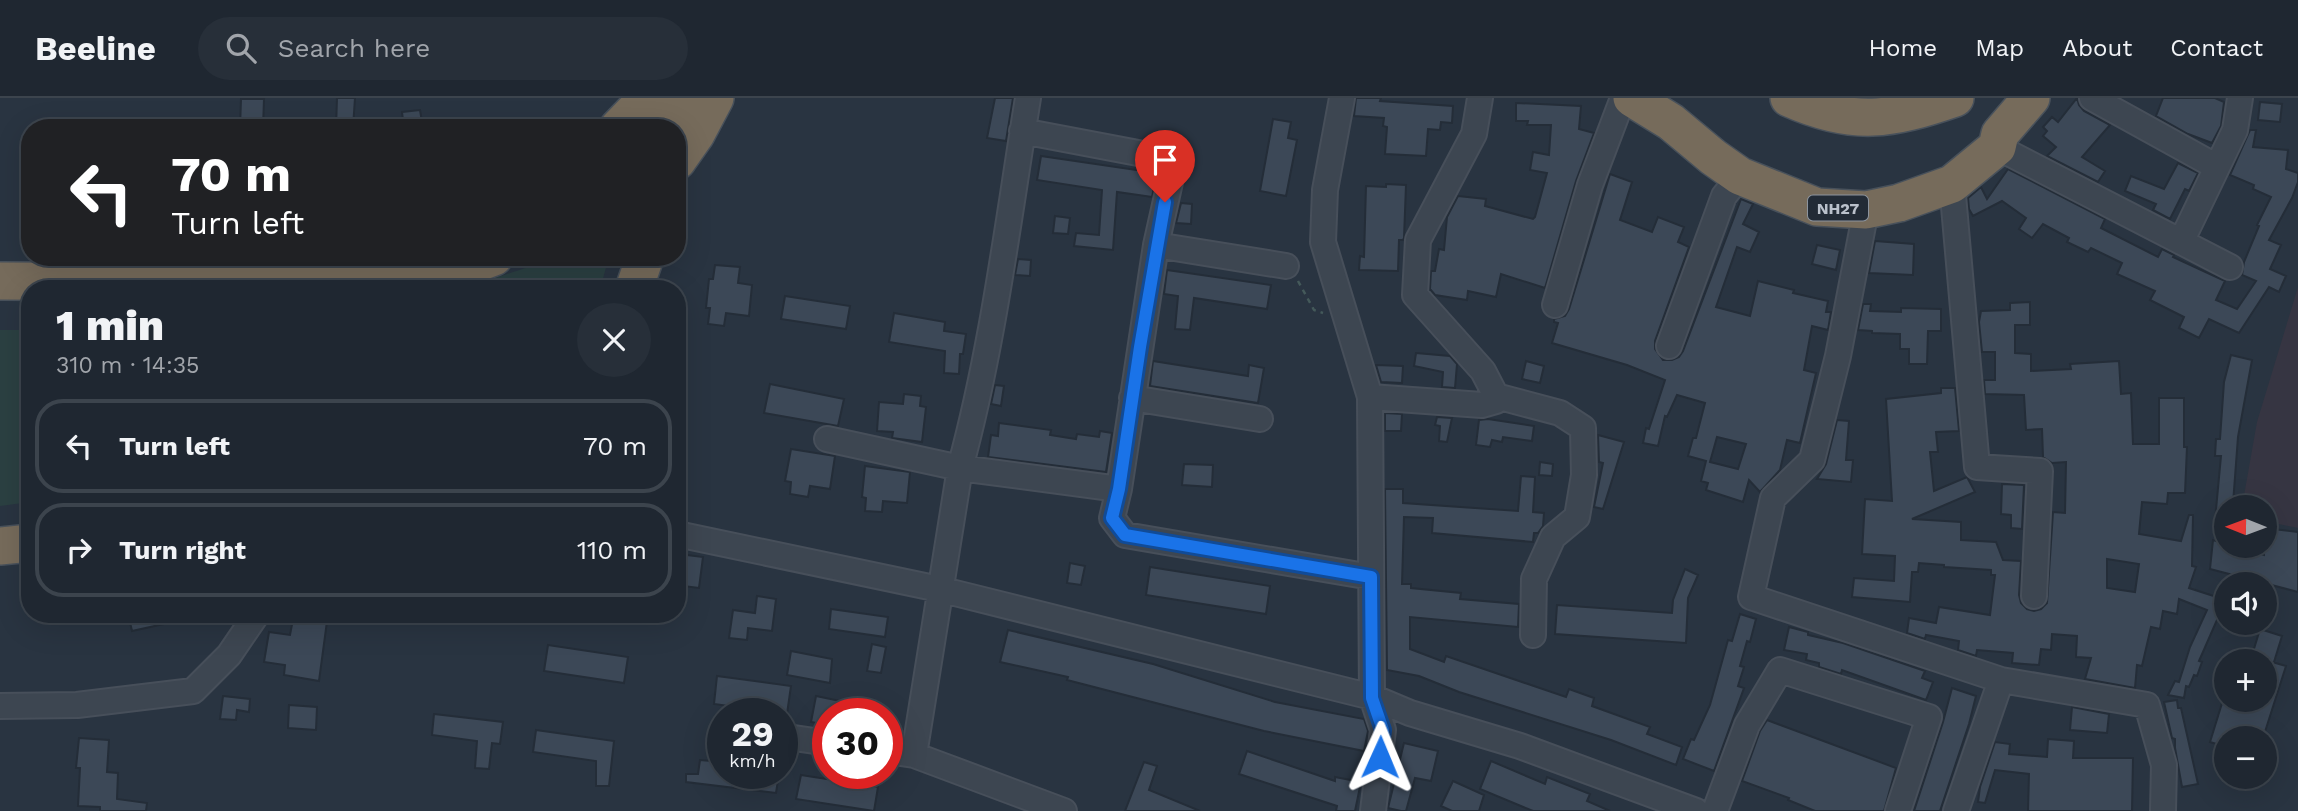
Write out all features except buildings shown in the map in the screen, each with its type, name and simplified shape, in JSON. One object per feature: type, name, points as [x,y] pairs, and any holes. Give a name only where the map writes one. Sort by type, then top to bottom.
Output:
[{"type":"highway","points":[[686,148],[715,98]]},
{"type":"highway","name":"NH27","points":[[1632,98],[1671,122],[1740,176],[1817,208],[1866,210],[1899,203],[1952,184],[1997,147],[2000,134],[2031,98]]},
{"type":"highway","points":[[1789,98],[1843,116],[1882,118],[1913,113],[1955,98]]},
{"type":"highway","points":[[647,119],[667,113]]},
{"type":"highway","points":[[219,280],[328,266]]},
{"type":"highway","points":[[416,280],[446,275],[470,266]]},
{"type":"highway","points":[[0,546],[21,544]]},
{"type":"street","points":[[914,755],[960,468],[991,322],[1028,98]]},
{"type":"street","points":[[1342,98],[1325,190],[1322,242],[1370,397],[1372,698],[1383,730],[1373,811]]},
{"type":"street","points":[[1480,98],[1474,134],[1418,240],[1415,295],[1483,371],[1496,396],[1560,413],[1583,428],[1584,475],[1577,516],[1553,537],[1534,579],[1533,635]]},
{"type":"street","points":[[1555,305],[1590,186],[1623,98]]},
{"type":"street","points":[[2092,98],[2217,167]]},
{"type":"street","points":[[2182,242],[2235,130],[2240,98]]},
{"type":"street","points":[[1022,131],[1175,160],[1156,245],[1119,489],[1112,518],[1125,535],[1371,577]]},
{"type":"street","points":[[1997,147],[2230,267]]},
{"type":"street","points":[[1669,346],[1724,196],[1740,176]]},
{"type":"street","points":[[1952,184],[1977,467],[2040,471],[2034,596]]},
{"type":"street","points":[[1866,210],[1838,356],[1812,460],[1773,498],[1751,597],[2001,680],[2147,705],[2164,765],[2163,811]]},
{"type":"street","points":[[1156,245],[1286,266]]},
{"type":"street","points":[[1370,397],[1482,405],[1496,401]]},
{"type":"street","points":[[1132,398],[1260,419]]},
{"type":"street","points":[[827,439],[960,468],[1119,489]]},
{"type":"street","points":[[686,536],[940,589],[1372,698],[1410,713],[1520,746],[1696,811]]},
{"type":"street","points":[[0,706],[77,705],[193,691],[229,655],[251,623]]},
{"type":"street","points":[[1715,811],[1747,725],[1780,670],[1929,717],[1898,811]]},
{"type":"street","points":[[1956,811],[2001,680]]},
{"type":"street","points":[[903,753],[914,755],[1064,811]]},
{"type":"path","points":[[1286,266],[1299,282],[1314,310],[1348,324]]},
{"type":"shaded area","points":[[2298,287],[2298,528],[2277,524],[2277,495],[2244,495],[2257,422]]},
{"type":"green space","points":[[531,266],[606,266],[603,280],[489,280]]},
{"type":"green space","points":[[0,330],[21,330],[21,503],[0,506]]},
{"type":"route","points":[[1165,202],[1119,489],[1112,518],[1125,535],[1371,577],[1372,698],[1383,730],[1380,757]]}]
